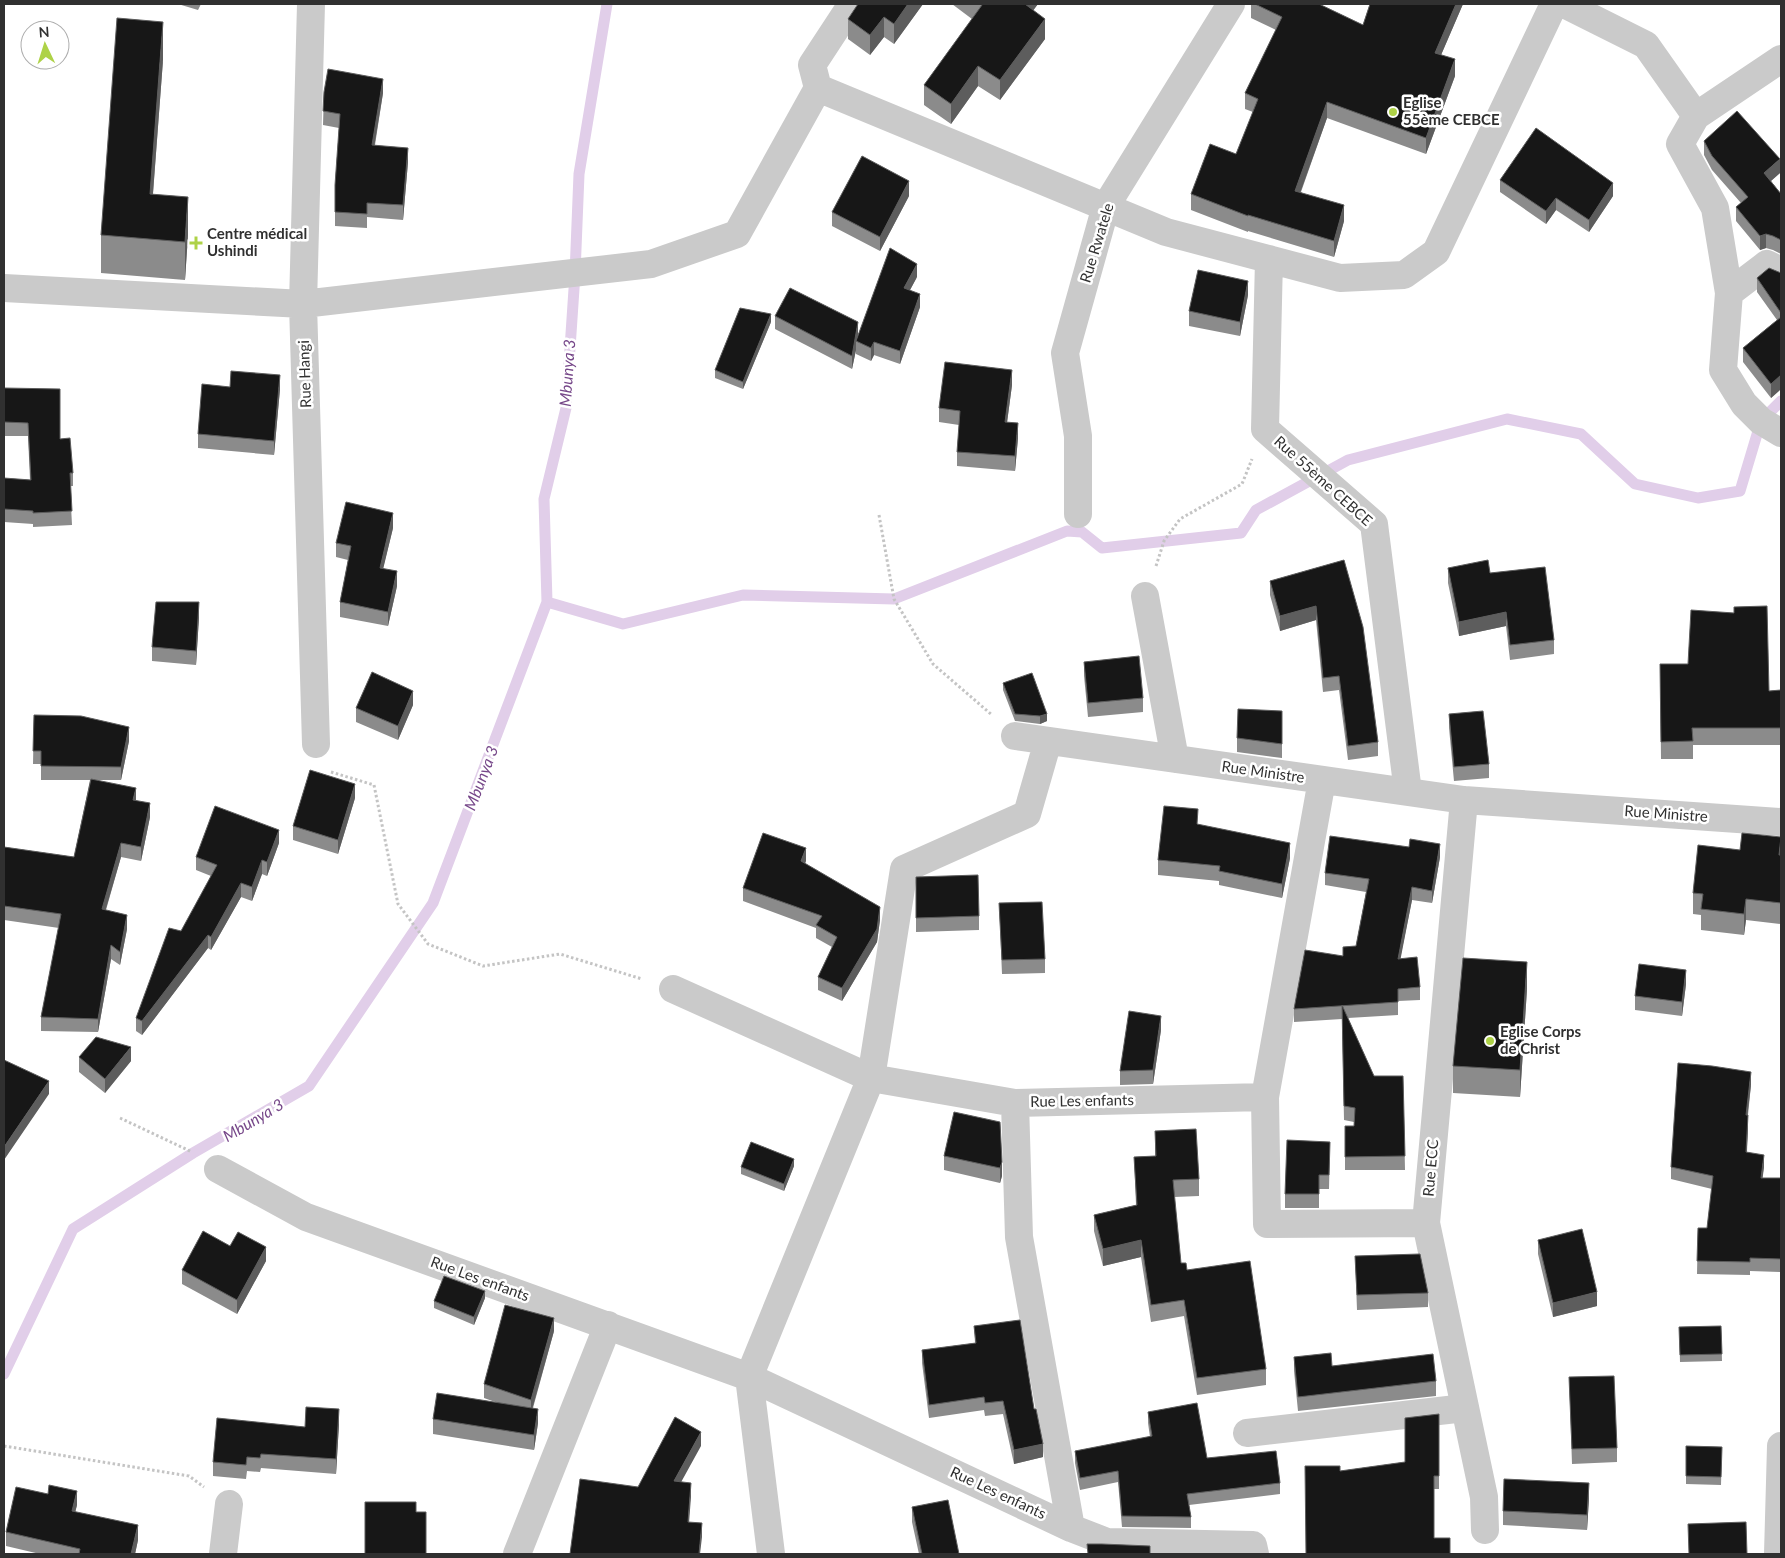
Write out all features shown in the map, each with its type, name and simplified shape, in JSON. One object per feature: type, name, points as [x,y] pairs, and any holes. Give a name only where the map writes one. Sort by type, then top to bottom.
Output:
[{"type":"street","name":"Rue Hangi","points":[[311,4],[303,304],[316,744]]},
{"type":"street","points":[[4,288],[303,304],[650,264],[737,234],[818,88],[812,65],[852,4]]},
{"type":"street","name":"Rue Rwatele","points":[[1078,514],[1078,436],[1065,353],[1106,206],[1231,4]]},
{"type":"street","points":[[818,88],[1166,232],[1340,278],[1404,276],[1436,252],[1554,4]]},
{"type":"street","points":[[1564,4],[1646,45],[1696,116]]},
{"type":"street","points":[[1771,427],[1744,404],[1724,370],[1729,292],[1714,208],[1680,144],[1696,116],[1781,59]]},
{"type":"street","name":"Rue 55ème CEBCE","points":[[1269,259],[1265,429],[1374,524],[1408,792]]},
{"type":"street","points":[[1729,292],[1767,264],[1781,271]]},
{"type":"street","points":[[1145,596],[1175,759]]},
{"type":"street","name":"Rue Ministre","points":[[1015,736],[1464,800],[1781,822]]},
{"type":"street","points":[[771,1554],[749,1376],[871,1078],[904,869],[1027,814],[1048,740]]},
{"type":"street","points":[[1322,780],[1264,1097],[1267,1224],[1426,1223]]},
{"type":"street","name":"Rue ECC","points":[[1464,800],[1426,1223],[1484,1497],[1485,1530]]},
{"type":"street","name":"Rue Les enfants","points":[[673,988],[871,1078],[1015,1103],[1264,1097]]},
{"type":"street","points":[[1015,1103],[1019,1237],[1071,1528]]},
{"type":"street","name":"Rue Les enfants","points":[[218,1169],[306,1217],[749,1376],[1071,1528],[1107,1542],[1254,1545],[1255,1554]]},
{"type":"street","points":[[518,1554],[608,1325]]},
{"type":"street","points":[[1247,1433],[1465,1408]]},
{"type":"street","points":[[1778,1554],[1781,1446]]},
{"type":"street","points":[[224,1554],[229,1504]]},
{"type":"path","points":[[1145,596],[1164,541],[1180,519],[1242,484],[1265,429]]},
{"type":"path","points":[[879,515],[894,599],[933,664],[1015,736]]},
{"type":"path","points":[[316,744],[322,769],[374,785],[398,904],[428,944],[483,966],[560,954],[673,988]]},
{"type":"path","points":[[120,1118],[193,1153],[218,1169]]},
{"type":"path","points":[[4,1446],[188,1476],[229,1504]]},
{"type":"building","points":[[858,4],[908,4],[894,24],[884,17],[870,35],[848,19]]},
{"type":"building","points":[[980,4],[1025,4],[1045,19],[1000,80],[978,66],[951,104],[924,85],[982,5]]},
{"type":"building","points":[[1255,4],[1319,4],[1363,25],[1370,4],[1456,4],[1435,53],[1455,59],[1426,138],[1327,102],[1295,191],[1344,205],[1334,241],[1248,216],[1191,194],[1210,144],[1236,154],[1258,99],[1245,93],[1282,17]]},
{"type":"building","points":[[117,18],[163,22],[150,194],[188,197],[185,242],[101,235]]},
{"type":"building","points":[[328,69],[383,79],[372,145],[408,148],[403,205],[367,203],[367,214],[335,212],[340,114],[323,111]]},
{"type":"building","points":[[1737,111],[1780,159],[1764,173],[1781,194],[1781,240],[1766,234],[1760,236],[1736,207],[1748,197],[1712,156],[1704,141]]},
{"type":"building","points":[[1536,128],[1613,183],[1589,220],[1556,198],[1546,211],[1500,180]]},
{"type":"building","points":[[862,156],[909,181],[880,237],[832,212]]},
{"type":"building","points":[[890,248],[917,264],[904,288],[920,294],[900,351],[874,342],[871,348],[856,341]]},
{"type":"building","points":[[1769,268],[1781,273],[1781,313],[1757,278]]},
{"type":"building","points":[[1198,270],[1248,281],[1240,322],[1189,311]]},
{"type":"building","points":[[790,288],[858,322],[852,356],[775,316]]},
{"type":"building","points":[[740,308],[771,314],[743,382],[715,370]]},
{"type":"building","points":[[1781,317],[1781,375],[1771,384],[1743,348]]},
{"type":"building","points":[[945,362],[1012,370],[1005,422],[1018,423],[1015,456],[957,452],[960,411],[939,408]]},
{"type":"building","points":[[231,371],[280,375],[274,441],[198,434],[202,384],[230,387]]},
{"type":"building","points":[[4,388],[60,389],[60,439],[70,438],[73,473],[70,473],[72,511],[33,513],[33,511],[4,509],[4,478],[31,480],[28,423],[4,422]]},
{"type":"building","points":[[346,502],[393,513],[380,568],[397,571],[388,612],[340,602],[351,546],[336,543]]},
{"type":"building","points":[[1344,560],[1363,627],[1378,742],[1348,746],[1339,676],[1323,678],[1316,606],[1280,616],[1270,581]]},
{"type":"building","points":[[1488,560],[1490,573],[1545,567],[1554,640],[1510,645],[1506,612],[1459,622],[1448,568]]},
{"type":"building","points":[[156,602],[199,602],[196,651],[152,647]]},
{"type":"building","points":[[1767,606],[1769,691],[1781,690],[1781,728],[1692,728],[1693,741],[1661,742],[1660,664],[1688,664],[1691,610],[1734,613],[1734,607]]},
{"type":"building","points":[[1139,656],[1143,698],[1088,703],[1084,662]]},
{"type":"building","points":[[372,672],[413,691],[398,726],[356,708]]},
{"type":"building","points":[[1032,673],[1047,714],[1040,716],[1015,714],[1003,683]]},
{"type":"building","points":[[1238,709],[1282,711],[1282,744],[1237,738]]},
{"type":"building","points":[[1483,711],[1489,764],[1454,767],[1449,714]]},
{"type":"building","points":[[34,715],[81,716],[129,727],[121,767],[41,766],[41,751],[33,751]]},
{"type":"building","points":[[310,770],[355,784],[338,840],[293,826]]},
{"type":"building","points":[[91,779],[136,788],[133,800],[150,803],[141,847],[121,843],[102,909],[127,915],[120,952],[111,945],[98,1019],[41,1017],[61,914],[4,906],[4,847],[74,857]]},
{"type":"building","points":[[215,806],[279,830],[267,862],[262,860],[252,887],[241,883],[211,937],[208,935],[142,1021],[136,1018],[169,928],[181,931],[217,865],[196,857]]},
{"type":"building","points":[[1164,806],[1198,809],[1197,824],[1290,843],[1282,884],[1219,871],[1220,866],[1158,860]]},
{"type":"building","points":[[763,833],[806,848],[801,861],[880,907],[877,929],[842,988],[818,977],[837,937],[816,925],[822,916],[743,888]]},
{"type":"building","points":[[1742,833],[1781,837],[1779,855],[1781,855],[1781,903],[1746,899],[1744,914],[1701,909],[1703,894],[1693,893],[1698,845],[1740,850]]},
{"type":"building","points":[[1330,836],[1409,847],[1410,839],[1440,844],[1432,891],[1412,887],[1398,959],[1417,957],[1420,987],[1398,989],[1398,1002],[1294,1009],[1305,950],[1343,956],[1343,947],[1356,946],[1369,879],[1325,873]]},
{"type":"building","points":[[978,875],[979,916],[916,918],[916,877]]},
{"type":"building","points":[[1042,902],[1045,959],[1002,960],[999,903]]},
{"type":"building","name":"Eglise Corps de Christ","points":[[1463,958],[1527,962],[1520,1070],[1453,1066]]},
{"type":"building","points":[[1639,964],[1686,970],[1682,1002],[1635,996]]},
{"type":"building","points":[[1342,1005],[1374,1076],[1403,1076],[1405,1156],[1345,1157],[1345,1126],[1354,1126],[1355,1108],[1344,1106]]},
{"type":"building","points":[[1129,1011],[1161,1016],[1153,1070],[1120,1071]]},
{"type":"building","points":[[96,1037],[131,1047],[105,1079],[79,1057]]},
{"type":"building","points":[[4,1060],[49,1081],[4,1147]]},
{"type":"building","points":[[1678,1063],[1751,1072],[1746,1115],[1748,1115],[1746,1152],[1764,1155],[1761,1178],[1781,1178],[1781,1259],[1750,1258],[1750,1262],[1697,1261],[1698,1228],[1707,1228],[1713,1176],[1671,1167]]},
{"type":"building","points":[[954,1112],[1000,1122],[1002,1162],[1000,1168],[944,1156]]},
{"type":"building","points":[[1196,1129],[1199,1179],[1173,1180],[1181,1263],[1186,1263],[1187,1270],[1250,1261],[1266,1369],[1197,1378],[1184,1300],[1151,1305],[1141,1240],[1103,1249],[1094,1215],[1137,1205],[1134,1157],[1156,1156],[1155,1131]]},
{"type":"building","points":[[1287,1140],[1330,1142],[1329,1175],[1319,1175],[1319,1194],[1285,1194]]},
{"type":"building","points":[[751,1142],[794,1159],[784,1184],[741,1167]]},
{"type":"building","points":[[1582,1229],[1597,1292],[1553,1303],[1538,1240]]},
{"type":"building","points":[[203,1231],[230,1246],[238,1232],[266,1247],[237,1300],[182,1270]]},
{"type":"building","points":[[1420,1254],[1428,1293],[1357,1295],[1355,1256]]},
{"type":"building","points":[[444,1276],[485,1291],[474,1317],[434,1301]]},
{"type":"building","points":[[505,1305],[554,1318],[531,1400],[484,1384]]},
{"type":"building","points":[[1020,1320],[1034,1409],[1036,1409],[1043,1444],[1014,1450],[1003,1401],[985,1403],[984,1397],[929,1405],[922,1350],[976,1343],[974,1326]]},
{"type":"building","points":[[1721,1326],[1722,1354],[1680,1355],[1679,1327]]},
{"type":"building","points":[[1331,1353],[1332,1366],[1433,1354],[1436,1381],[1298,1397],[1294,1357]]},
{"type":"building","points":[[1614,1376],[1617,1448],[1572,1449],[1569,1377]]},
{"type":"building","points":[[437,1393],[538,1409],[534,1435],[433,1419]]},
{"type":"building","points":[[1197,1403],[1207,1458],[1276,1451],[1280,1483],[1187,1494],[1191,1517],[1122,1516],[1118,1471],[1080,1478],[1075,1451],[1152,1436],[1148,1412]]},
{"type":"building","points":[[306,1407],[339,1409],[336,1459],[261,1454],[260,1458],[247,1457],[246,1465],[213,1462],[217,1418],[305,1427]]},
{"type":"building","points":[[1439,1414],[1439,1476],[1434,1476],[1434,1538],[1450,1538],[1450,1554],[1306,1554],[1305,1466],[1340,1466],[1340,1471],[1405,1462],[1405,1418]]},
{"type":"building","points":[[675,1417],[701,1432],[674,1481],[691,1483],[688,1522],[702,1523],[699,1554],[570,1554],[580,1479],[638,1487]]},
{"type":"building","points":[[1686,1446],[1722,1447],[1721,1477],[1686,1476]]},
{"type":"building","points":[[1504,1479],[1589,1483],[1587,1515],[1503,1511]]},
{"type":"building","points":[[49,1485],[77,1491],[72,1511],[138,1525],[131,1554],[79,1554],[80,1549],[6,1532],[16,1487],[48,1494]]},
{"type":"building","points":[[948,1500],[959,1554],[922,1554],[912,1507]]},
{"type":"building","points":[[365,1502],[416,1502],[416,1512],[426,1512],[426,1554],[365,1554]]},
{"type":"building","points":[[1746,1522],[1747,1554],[1689,1554],[1688,1524]]},
{"type":"building","points":[[1087,1544],[1150,1546],[1150,1554],[1088,1554]]},
{"type":"waterway","name":"Mbunya 3","points":[[4,1374],[73,1229],[193,1153],[309,1086],[433,903],[547,602],[544,499],[566,408],[575,274],[579,174],[607,4]]},
{"type":"waterway","points":[[547,602],[623,624],[743,595],[894,599],[1067,531],[1082,532],[1102,548],[1241,533],[1256,510],[1348,460],[1507,419],[1581,434],[1635,484],[1698,498],[1740,491],[1761,421],[1781,401]]},
{"type":"place","name":"Eglise 55ème CEBCE","points":[[1393,112]]},
{"type":"place","name":"Centre médical Ushindi","points":[[196,243]]},
{"type":"place","name":"Eglise Corps de Christ","points":[[1490,1041]]}]
